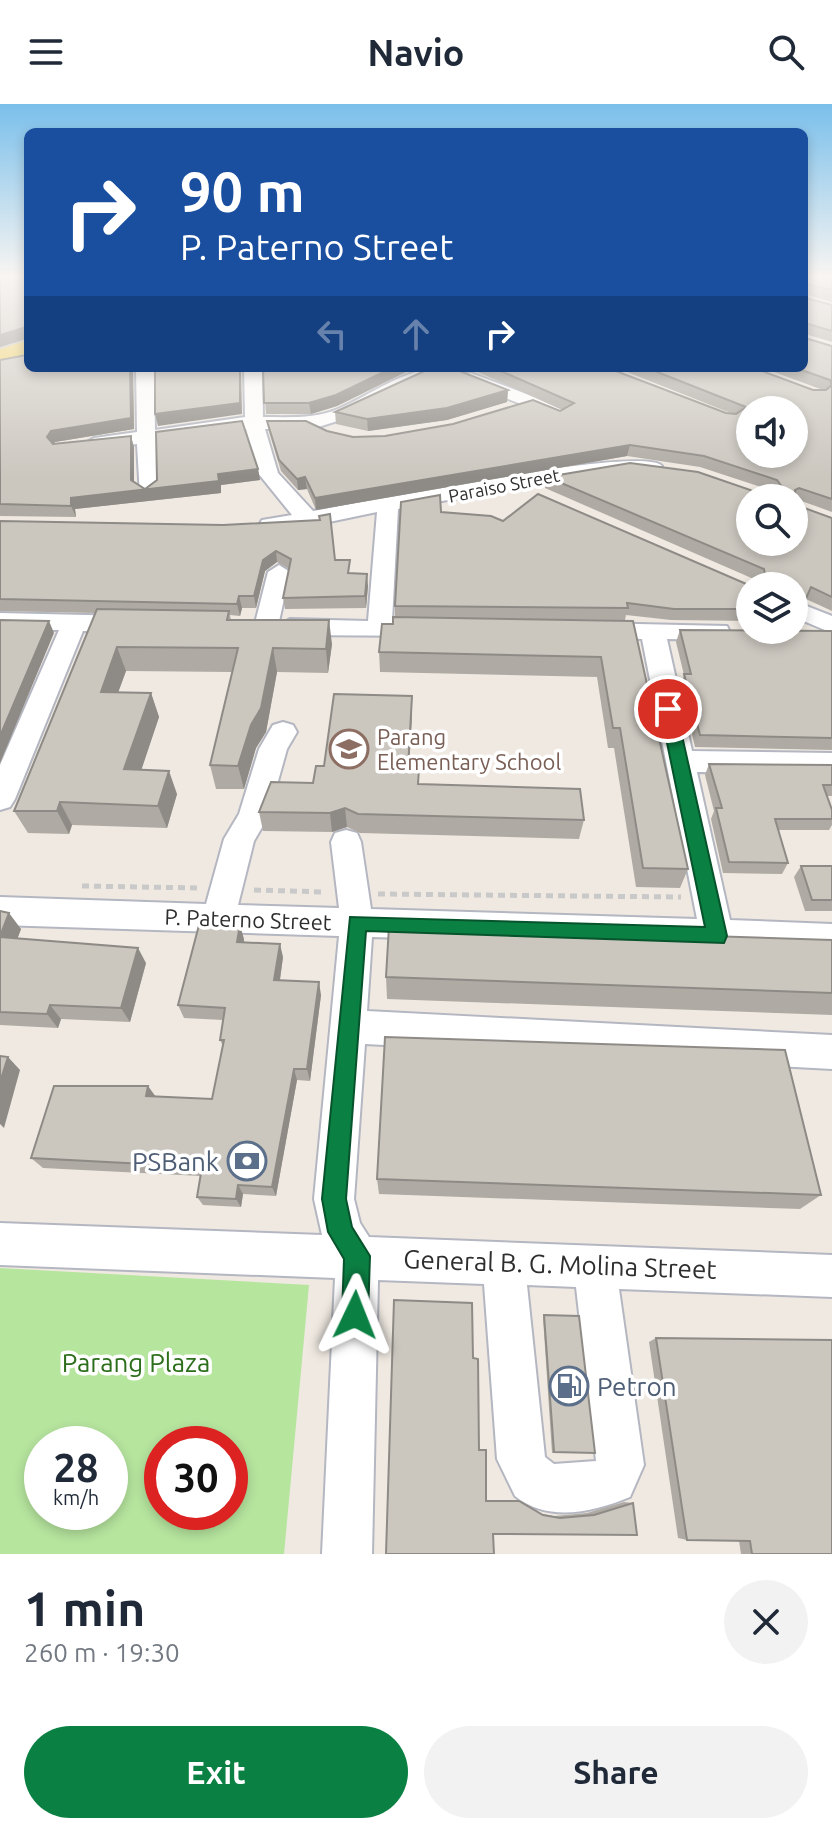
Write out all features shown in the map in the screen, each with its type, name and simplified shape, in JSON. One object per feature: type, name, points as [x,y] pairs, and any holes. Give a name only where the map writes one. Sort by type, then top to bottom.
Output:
[{"type":"main road","points":[[0,356],[24,347]]},
{"type":"street","points":[[0,365],[24,362]]},
{"type":"street","points":[[145,372],[147,492]]},
{"type":"street","points":[[253,372],[255,423],[268,473],[299,522],[281,567],[266,627]]},
{"type":"street","points":[[77,446],[213,426],[312,423],[357,408],[426,372]]},
{"type":"street","points":[[457,372],[560,413]]},
{"type":"street","points":[[509,411],[532,402]]},
{"type":"street","points":[[312,423],[319,432],[335,436]]},
{"type":"street","name":"Paraiso Street","points":[[252,526],[299,522],[613,465],[677,471]]},
{"type":"street","points":[[511,484],[539,496]]},
{"type":"street","points":[[379,629],[388,506]]},
{"type":"street","points":[[808,614],[832,625]]},
{"type":"street","points":[[0,621],[154,625]]},
{"type":"street","points":[[0,799],[11,748],[74,623]]},
{"type":"street","points":[[234,626],[441,630]]},
{"type":"street","points":[[566,631],[736,632]]},
{"type":"street","points":[[653,632],[717,936]]},
{"type":"street","points":[[808,632],[832,633]]},
{"type":"street","points":[[218,918],[239,839],[253,817],[273,749],[283,732]]},
{"type":"street","points":[[679,761],[832,763]]},
{"type":"street","points":[[346,842],[353,908],[334,1199],[341,1232],[357,1256],[347,1554]]},
{"type":"street","name":"P. Paterno Street","points":[[0,911],[218,918],[353,908],[717,936],[832,938]]},
{"type":"street","points":[[346,1026],[832,1052]]},
{"type":"street","name":"General B. G. Molina Street","points":[[0,1244],[832,1276]]},
{"type":"street","points":[[503,1262],[521,1459],[527,1475],[541,1487],[600,1487],[613,1480],[620,1465],[595,1265]]},
{"type":"green space","name":"Parang Plaza","points":[[0,1268],[309,1285],[284,1554],[0,1554]]},
{"type":"building","points":[[808,342],[832,346],[832,385],[830,380],[807,372]]},
{"type":"building","points":[[24,356],[24,372],[130,372],[131,418],[51,431],[47,437],[53,444],[131,436],[131,480],[145,489],[157,480],[156,432],[242,421],[258,469],[218,474],[219,481],[71,498],[71,506],[0,504],[0,360]]},
{"type":"building","points":[[155,372],[240,372],[240,403],[155,414]]},
{"type":"building","points":[[263,372],[384,372],[336,395],[309,403],[264,403]]},
{"type":"building","points":[[422,372],[462,372],[508,390],[447,408],[367,419],[335,412]]},
{"type":"building","points":[[503,372],[618,372],[726,413],[736,414],[736,467],[704,456],[630,445],[315,498],[305,477],[297,479],[279,460],[267,421],[306,421],[327,431],[353,437],[385,436],[453,424],[533,400],[560,411],[574,403]]},
{"type":"building","points":[[657,372],[765,372],[813,390],[826,390],[832,385],[832,499],[808,491],[808,484],[780,484],[777,480],[740,468],[808,468],[808,396],[736,396],[736,403]]},
{"type":"building","points":[[630,463],[698,472],[736,485],[736,556],[808,556],[808,509],[832,518],[832,597],[811,587],[808,594],[808,572],[765,572],[764,569],[547,477]]},
{"type":"building","points":[[538,494],[736,580],[736,609],[674,609],[627,603],[628,608],[395,606],[401,502],[440,495],[441,512],[491,516],[503,521]]},
{"type":"building","points":[[330,514],[335,560],[350,560],[348,573],[367,574],[365,596],[283,598],[291,559],[276,551],[263,560],[254,596],[239,596],[237,604],[0,599],[0,521],[223,525],[320,520],[319,516]]},
{"type":"building","points":[[97,609],[229,611],[227,620],[329,620],[326,649],[273,648],[261,708],[251,725],[238,766],[210,765],[238,648],[117,647],[101,692],[151,693],[124,769],[169,771],[158,806],[60,802],[57,811],[14,811]]},
{"type":"building","points":[[393,617],[633,621],[688,869],[643,868],[620,728],[613,728],[601,657],[379,652],[382,624],[393,624]]},
{"type":"building","points":[[0,620],[49,621],[0,736]]},
{"type":"building","points":[[680,630],[736,630],[736,644],[808,644],[808,631],[832,631],[832,738],[700,735],[684,674],[691,674]]},
{"type":"building","points":[[334,694],[412,696],[408,768],[419,768],[418,784],[580,789],[584,820],[358,814],[345,808],[330,813],[259,812],[271,782],[313,783],[316,766],[324,766]]},
{"type":"building","points":[[709,764],[832,765],[832,785],[823,785],[832,819],[775,819],[788,863],[729,862],[716,808],[722,808]]},
{"type":"building","points":[[801,866],[832,866],[832,900],[812,900]]},
{"type":"building","points":[[0,911],[9,913],[0,936]]},
{"type":"building","points":[[199,925],[240,925],[237,942],[280,944],[274,980],[319,982],[307,1069],[294,1069],[272,1187],[238,1185],[236,1199],[197,1197],[202,1167],[31,1158],[54,1086],[148,1086],[146,1096],[212,1099],[224,1040],[220,1040],[225,1008],[178,1005]]},
{"type":"building","points":[[389,926],[832,940],[832,993],[386,977]]},
{"type":"building","points":[[0,937],[138,948],[121,1008],[50,1005],[47,1014],[0,1012]]},
{"type":"building","points":[[385,1037],[785,1050],[821,1195],[377,1179]]},
{"type":"building","points":[[0,1056],[8,1057],[0,1082]]},
{"type":"building","points":[[394,1300],[472,1303],[473,1358],[478,1359],[479,1450],[486,1450],[486,1501],[519,1501],[543,1515],[560,1518],[594,1515],[633,1503],[637,1535],[493,1534],[494,1554],[386,1554]]},
{"type":"building","name":"Petron","points":[[544,1315],[579,1316],[595,1453],[554,1452]]},
{"type":"building","points":[[656,1338],[832,1340],[832,1554],[752,1554],[750,1541],[687,1540]]},
{"type":"place","name":"Parang Elementary School","points":[[349,749]]},
{"type":"place","name":"PSBank","points":[[247,1161]]},
{"type":"place","name":"Petron","points":[[569,1386]]},
{"type":"route","points":[[355,1315],[357,1256],[341,1232],[334,1199],[346,1026],[357,923],[717,936],[668,709]]}]
